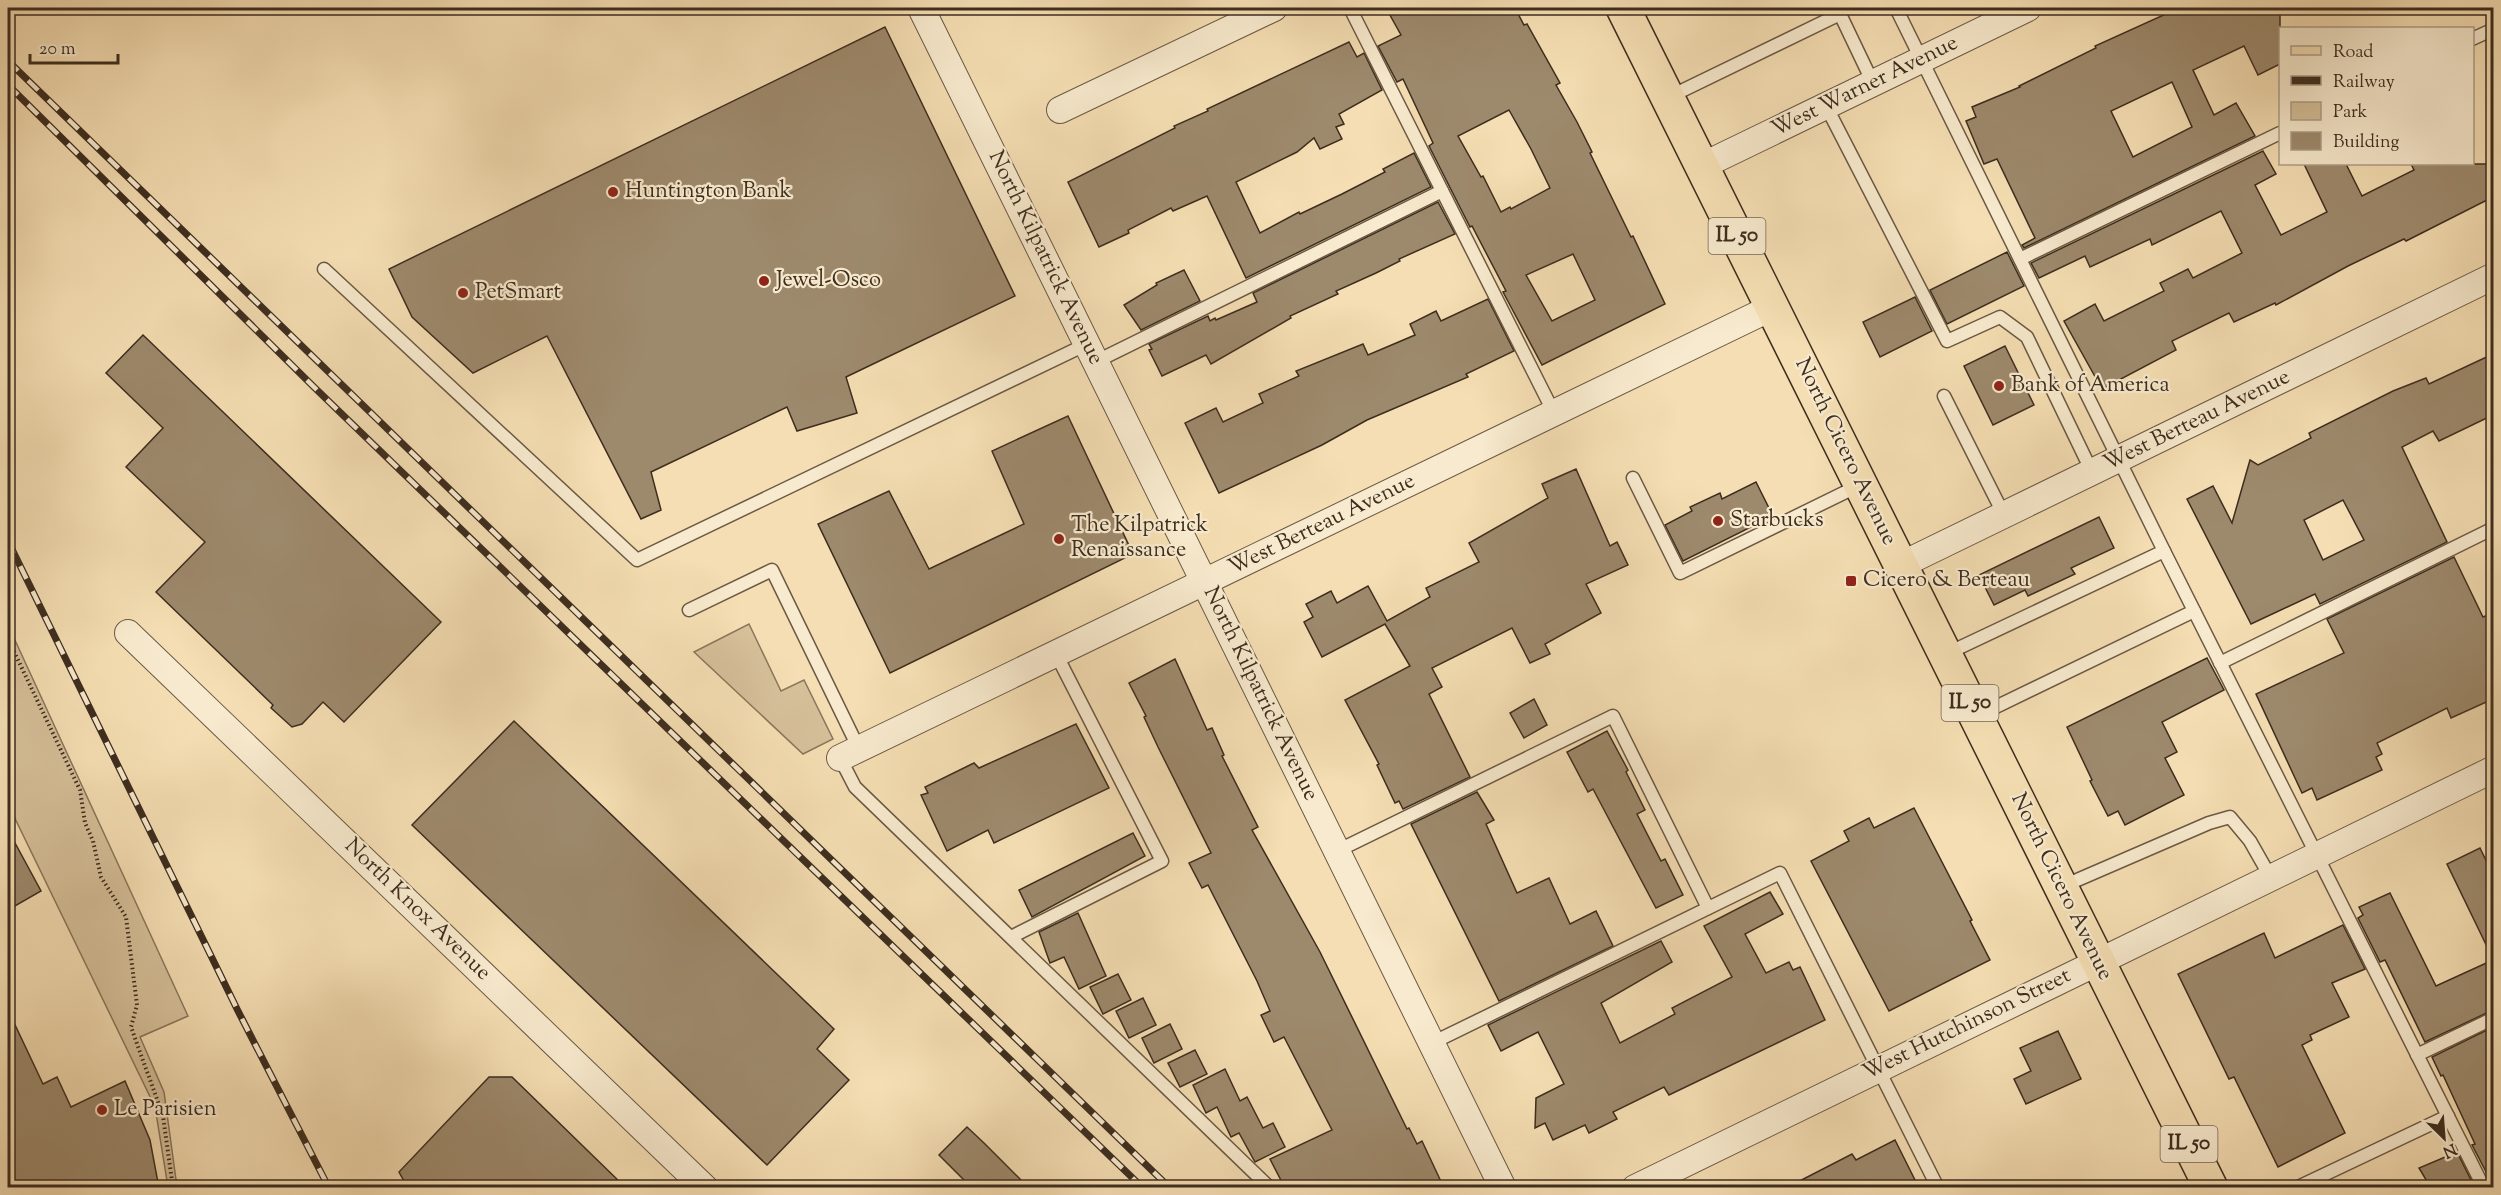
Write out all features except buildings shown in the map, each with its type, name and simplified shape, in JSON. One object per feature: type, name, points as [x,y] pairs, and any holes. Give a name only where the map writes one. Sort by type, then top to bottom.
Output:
[{"type":"main road","name":"North Cicero Avenue","points":[[1623,8],[2211,1188]]},
{"type":"street","name":"North Kilpatrick Avenue","points":[[921,8],[1503,1188]]},
{"type":"street","points":[[1060,110],[1274,8]]},
{"type":"street","name":"West Warner Avenue","points":[[1702,165],[2028,8]]},
{"type":"street","name":"West Berteau Avenue","points":[[1901,565],[2493,276]]},
{"type":"street","name":"West Berteau Avenue","points":[[849,754],[1773,307]]},
{"type":"street","name":"North Knox Avenue","points":[[128,633],[705,1188]]},
{"type":"street","name":"West Hutchinson Street","points":[[1635,1188],[2493,769]]},
{"type":"lane","points":[[1350,8],[1554,413]]},
{"type":"lane","points":[[1896,8],[2164,551],[2484,1188]]},
{"type":"lane","points":[[1668,98],[1840,14],[1873,83]]},
{"type":"lane","points":[[2474,38],[2493,29]]},
{"type":"lane","points":[[1826,105],[1947,341],[2000,317],[2026,337],[2092,472]]},
{"type":"lane","points":[[2020,259],[2279,133]]},
{"type":"lane","points":[[324,269],[637,560],[1442,191]]},
{"type":"lane","points":[[1944,396],[2004,515]]},
{"type":"lane","points":[[1633,478],[1680,573],[1862,484]]},
{"type":"lane","points":[[2220,663],[2493,528]]},
{"type":"lane","points":[[1945,654],[2164,551]]},
{"type":"lane","points":[[689,610],[772,570],[849,754],[855,787],[1270,1188]]},
{"type":"lane","points":[[1976,716],[2194,611]]},
{"type":"lane","points":[[1011,937],[1162,861],[1056,654]]},
{"type":"lane","points":[[1337,851],[1613,716],[1708,908]]},
{"type":"lane","points":[[2061,887],[2209,822],[2230,817],[2250,841],[2271,878]]},
{"type":"lane","points":[[1432,1043],[1780,873],[1938,1188]]},
{"type":"lane","points":[[2417,1055],[2493,1018]]},
{"type":"lane","points":[[2296,1188],[2448,1116]]},
{"type":"path","points":[[8,639],[80,790],[85,823],[93,842],[102,877],[126,917],[137,1005],[131,1027],[163,1116],[173,1188]]},
{"type":"green space","points":[[749,624],[781,691],[804,680],[833,739],[803,754],[694,652]]},
{"type":"green space","points":[[8,625],[188,1016],[140,1037],[164,1092],[177,1187],[168,1187],[155,1107],[8,804]]},
{"type":"railway","points":[[8,61],[1170,1188]]},
{"type":"railway","points":[[8,85],[317,390],[1143,1188]]},
{"type":"railway","points":[[8,541],[238,1011],[329,1188]]},
{"type":"place","name":"Huntington Bank","points":[[613,192]]},
{"type":"place","name":"Jewel-Osco","points":[[764,281]]},
{"type":"place","name":"PetSmart","points":[[463,293]]},
{"type":"place","name":"Bank of America","points":[[1999,386]]},
{"type":"place","name":"Starbucks","points":[[1718,521]]},
{"type":"place","name":"The Kilpatrick Renaissance","points":[[1059,539]]},
{"type":"place","name":"Cicero & Berteau","points":[[1851,581]]},
{"type":"place","name":"Le Parisien","points":[[102,1110]]}]
